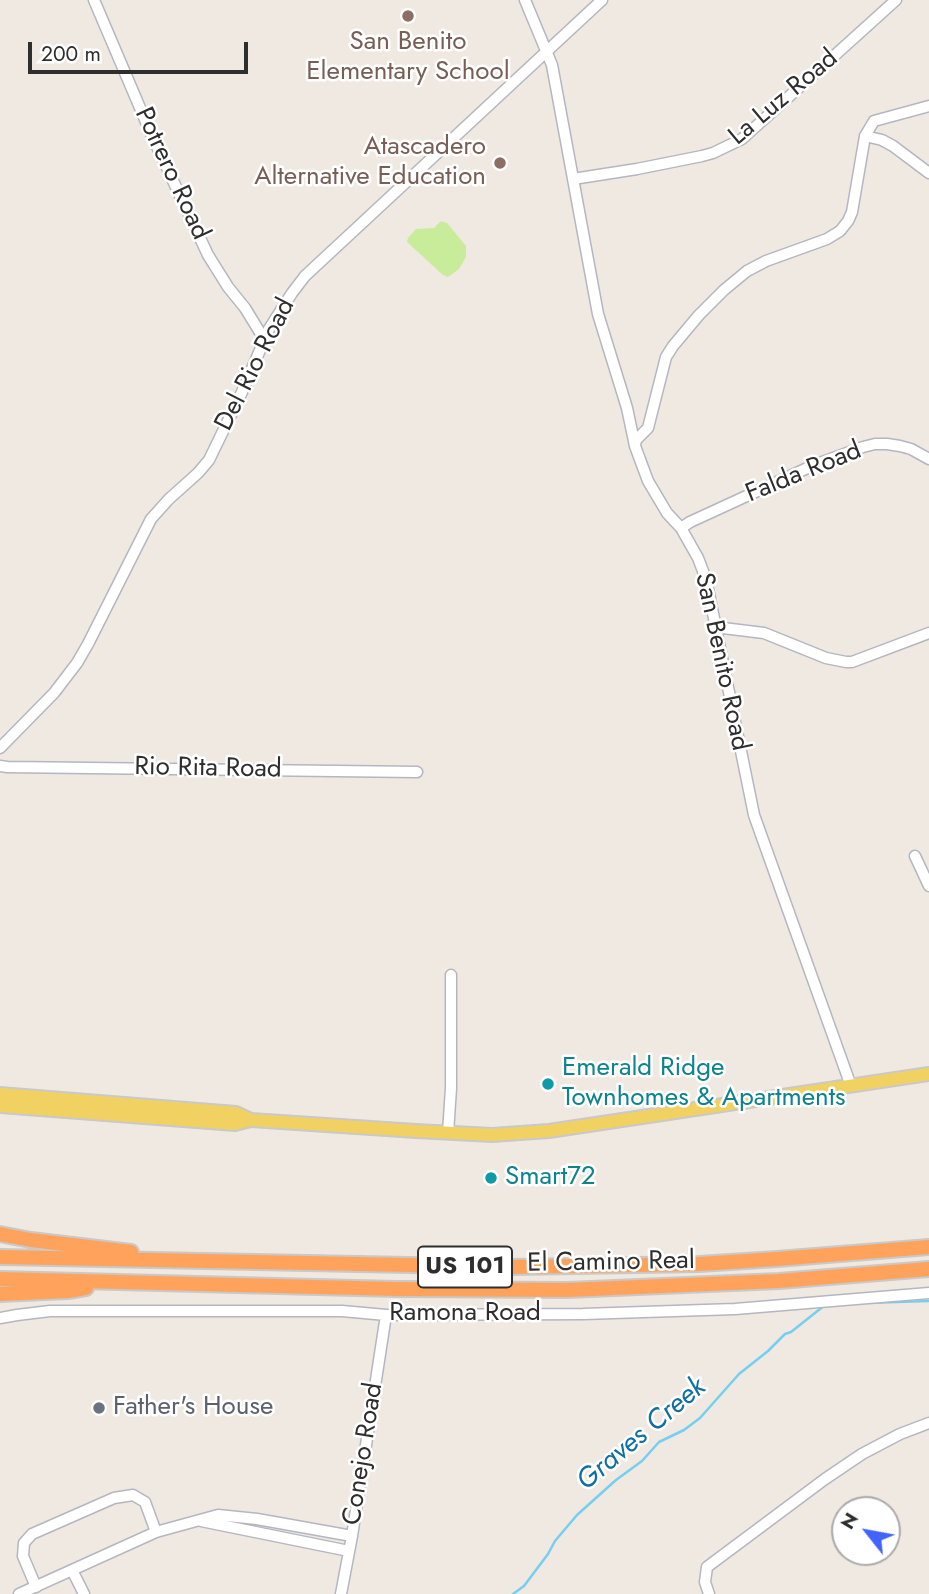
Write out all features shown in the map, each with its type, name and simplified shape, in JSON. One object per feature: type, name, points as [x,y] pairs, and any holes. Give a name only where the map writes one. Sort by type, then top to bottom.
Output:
[{"type":"highway","points":[[0,1234],[194,1261]]},
{"type":"highway","name":"El Camino Real","points":[[0,1257],[458,1267],[625,1266],[777,1259],[929,1247]]},
{"type":"highway","name":"El Camino Real","points":[[0,1279],[396,1289],[568,1290],[752,1283],[929,1269]]},
{"type":"highway","points":[[0,1294],[68,1291],[121,1282]]},
{"type":"main road","points":[[0,1106],[234,1124],[251,1120],[492,1135],[549,1131],[929,1074]]},
{"type":"main road","points":[[0,1094],[236,1113],[251,1120]]},
{"type":"street","name":"Potrero Road","points":[[94,0],[152,136],[208,255],[264,339]]},
{"type":"street","name":"San Benito Road","points":[[525,0],[552,65],[597,314],[627,408],[635,446],[648,481],[667,513],[681,528],[706,579],[754,815],[851,1086]]},
{"type":"street","name":"Del Rio Road","points":[[0,748],[54,693],[76,663],[150,519],[191,481],[209,460],[243,392],[264,339],[284,303],[305,276],[602,0]]},
{"type":"street","name":"La Luz Road","points":[[573,178],[702,156],[742,139],[896,0]]},
{"type":"street","points":[[635,446],[636,440],[648,428],[666,357],[699,315],[747,271],[766,261],[827,239],[840,231],[852,212],[865,136],[874,121],[929,106]]},
{"type":"street","points":[[865,136],[882,140],[900,150],[929,173]]},
{"type":"street","name":"Falda Road","points":[[681,528],[814,465],[863,447],[875,444],[900,446],[929,459]]},
{"type":"street","points":[[717,628],[764,633],[826,658],[846,662],[929,633]]},
{"type":"street","name":"Rio Rita Road","points":[[0,766],[416,772]]},
{"type":"street","points":[[915,856],[929,886]]},
{"type":"street","points":[[448,1133],[451,1088],[451,975]]},
{"type":"street","name":"Ramona Road","points":[[0,1318],[50,1311],[342,1311],[386,1315],[583,1314],[722,1309],[929,1293]]},
{"type":"street","name":"Conejo Road","points":[[341,1594],[386,1315]]},
{"type":"street","points":[[709,1594],[705,1582],[707,1567],[862,1454],[900,1434],[929,1423]]},
{"type":"street","points":[[36,1587],[23,1556],[24,1543],[44,1529],[114,1498],[133,1495],[145,1502],[156,1532]]},
{"type":"street","points":[[19,1594],[156,1532],[218,1516],[257,1519],[352,1535]]},
{"type":"street","points":[[197,1520],[349,1551]]},
{"type":"street","points":[[72,1570],[84,1594]]},
{"type":"green space","points":[[441,221],[447,223],[466,246],[466,257],[459,269],[448,277],[407,242],[416,229],[434,228]]},
{"type":"waterway","name":"Graves Creek","points":[[863,1303],[929,1301]]},
{"type":"waterway","name":"Graves Creek","points":[[513,1594],[524,1586],[577,1515],[642,1461],[659,1442],[684,1430],[700,1418],[739,1374],[785,1334],[825,1305]]},
{"type":"place","name":"San Benito Elementary School","points":[[408,16]]},
{"type":"place","name":"Atascadero Alternative Education","points":[[500,163]]},
{"type":"place","name":"Emerald Ridge Townhomes & Apartments","points":[[548,1084]]},
{"type":"place","name":"Smart72","points":[[491,1178]]},
{"type":"place","name":"Father's House","points":[[99,1408]]}]
